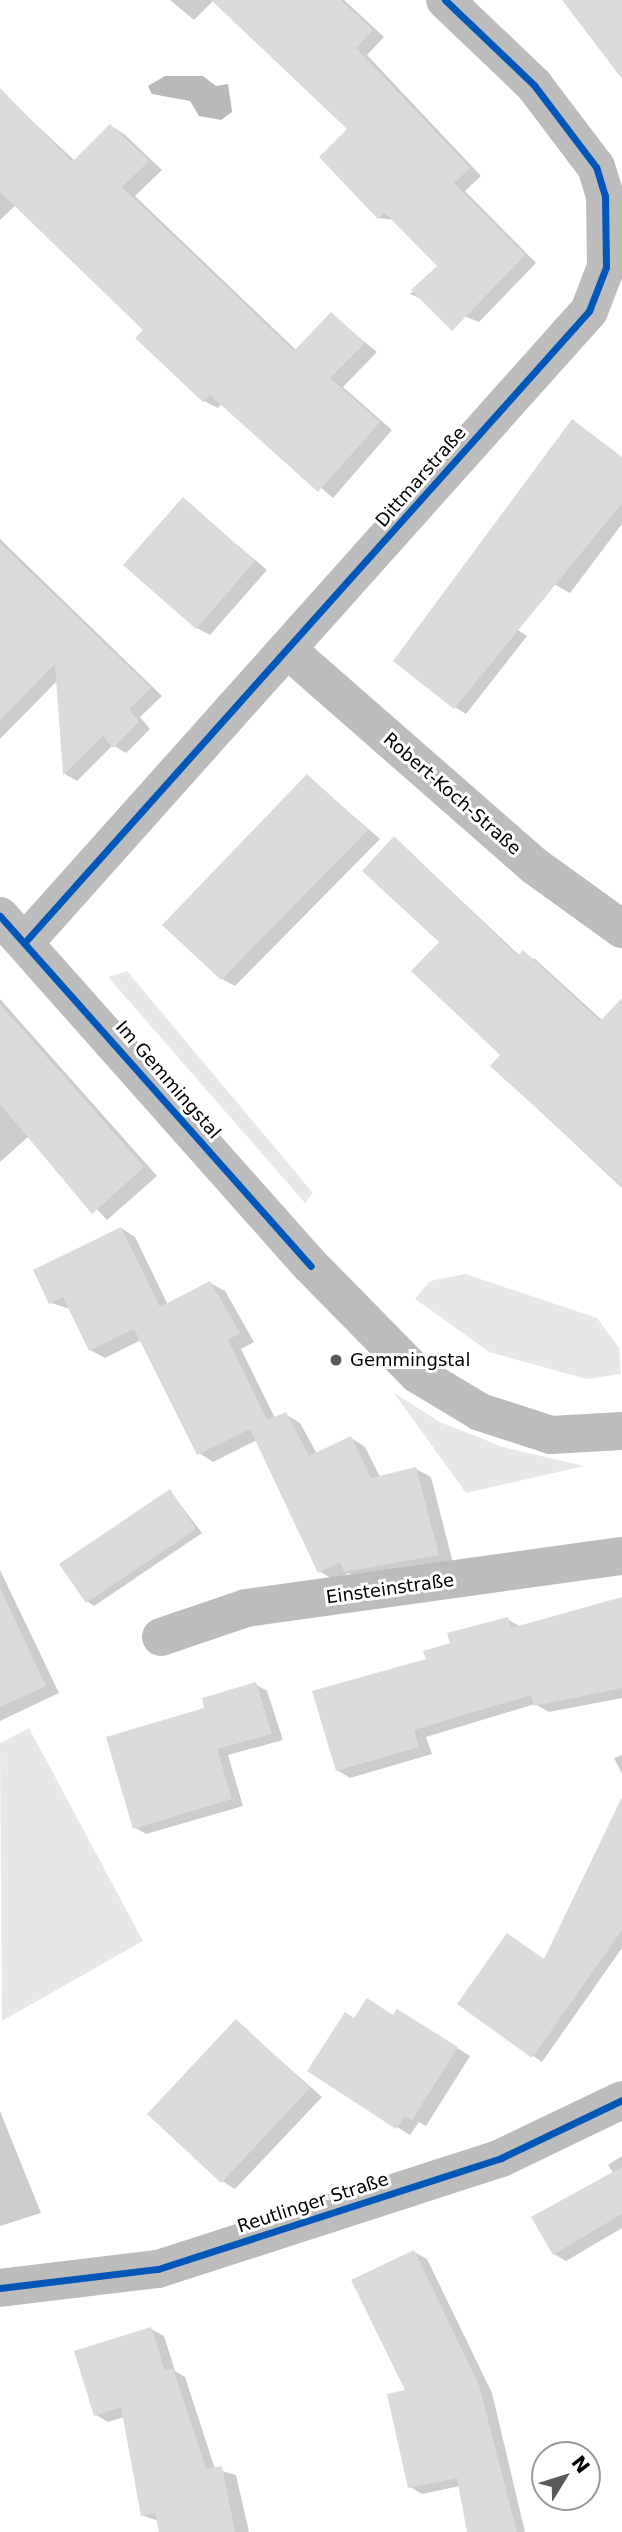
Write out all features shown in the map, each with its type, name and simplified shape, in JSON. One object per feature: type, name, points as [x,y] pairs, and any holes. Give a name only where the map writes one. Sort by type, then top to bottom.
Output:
[{"type":"street","name":"Dittmarstraße","points":[[13,929],[289,651],[589,311],[606,267],[605,196],[609,158],[445,0]]},
{"type":"street","name":"Robert-Koch-Straße","points":[[289,651],[536,867],[622,929]]},
{"type":"street","name":"Im Gemmingstal","points":[[13,929],[311,1266],[417,1374],[480,1412],[551,1435],[621,1437]]},
{"type":"street","name":"Einsteinstraße","points":[[162,1637],[246,1608],[622,1556]]},
{"type":"street","name":"Reutlinger Straße","points":[[0,2288],[158,2269],[501,2158],[622,2100]]},
{"type":"shaded area","points":[[165,76],[203,76],[216,86],[228,84],[232,112],[221,120],[199,116],[190,101],[152,94],[148,86]]},
{"type":"shaded area","points":[[127,971],[313,1193],[305,1203],[108,977]]},
{"type":"shaded area","points":[[465,1274],[597,1318],[619,1348],[621,1374],[586,1379],[489,1352],[415,1299],[430,1281]]},
{"type":"shaded area","points":[[394,1393],[440,1422],[503,1447],[584,1466],[466,1493]]},
{"type":"shaded area","points":[[29,1728],[143,1941],[2,2021],[0,1743]]},
{"type":"building","points":[[211,0],[341,0],[373,30],[356,48],[470,168],[454,183],[525,255],[452,331],[411,290],[437,266],[384,212],[378,219],[319,157],[347,129]]},
{"type":"building","points":[[562,0],[622,0],[622,79]]},
{"type":"building","points":[[0,88],[72,162],[110,124],[149,161],[122,187],[294,351],[331,312],[365,343],[330,378],[380,422],[318,492],[210,395],[203,402],[135,338],[143,330],[0,192]]},
{"type":"building","points":[[572,419],[622,457],[622,503],[454,709],[393,661]]},
{"type":"building","points":[[183,497],[255,561],[196,629],[123,565]]},
{"type":"building","points":[[0,543],[151,688],[129,709],[139,722],[113,748],[103,736],[63,775],[55,664],[0,720]]},
{"type":"building","points":[[307,774],[368,830],[221,980],[162,925]]},
{"type":"building","points":[[394,836],[518,956],[523,950],[600,1021],[622,998],[622,1186],[490,1066],[500,1055],[411,971],[439,942],[362,871]]},
{"type":"building","points":[[0,1004],[144,1167],[92,1214],[0,1104]]},
{"type":"building","points":[[121,1227],[160,1307],[210,1281],[240,1333],[228,1340],[267,1420],[286,1412],[309,1456],[351,1436],[371,1478],[416,1467],[439,1555],[344,1572],[340,1562],[318,1573],[250,1429],[197,1455],[134,1329],[89,1351],[63,1297],[49,1304],[33,1270]]},
{"type":"building","points":[[170,1489],[196,1529],[86,1603],[59,1564]]},
{"type":"building","points":[[0,1588],[46,1686],[0,1707]]},
{"type":"building","points":[[622,1597],[622,1688],[534,1706],[531,1695],[414,1730],[419,1747],[336,1771],[312,1691],[426,1659],[423,1651],[450,1643],[447,1633],[508,1617],[511,1628]]},
{"type":"building","points":[[256,1682],[272,1734],[217,1749],[232,1799],[133,1829],[106,1737],[204,1708],[202,1698]]},
{"type":"building","points":[[622,1797],[622,1930],[532,2058],[457,2004],[507,1933],[544,1959]]},
{"type":"building","points":[[367,1998],[393,2015],[397,2009],[458,2047],[412,2120],[405,2116],[396,2129],[307,2071],[345,2012],[354,2018]]},
{"type":"building","points":[[236,2019],[310,2088],[221,2183],[147,2114]]},
{"type":"building","points":[[622,2167],[622,2214],[553,2255],[531,2217]]},
{"type":"building","points":[[414,2250],[479,2385],[517,2532],[467,2532],[457,2478],[408,2488],[387,2394],[405,2390],[351,2280]]},
{"type":"building","points":[[151,2327],[165,2371],[173,2368],[206,2469],[222,2466],[235,2532],[159,2532],[155,2513],[141,2516],[121,2407],[94,2416],[74,2351]]},
{"type":"cycle path","points":[[25,942],[589,311],[606,267],[605,196],[596,167],[534,85],[445,0]]},
{"type":"cycle path","points":[[0,916],[311,1266]]},
{"type":"cycle path","points":[[0,2288],[158,2269],[501,2158],[622,2100]]},
{"type":"place","name":"Gemmingstal","points":[[336,1360]]}]
